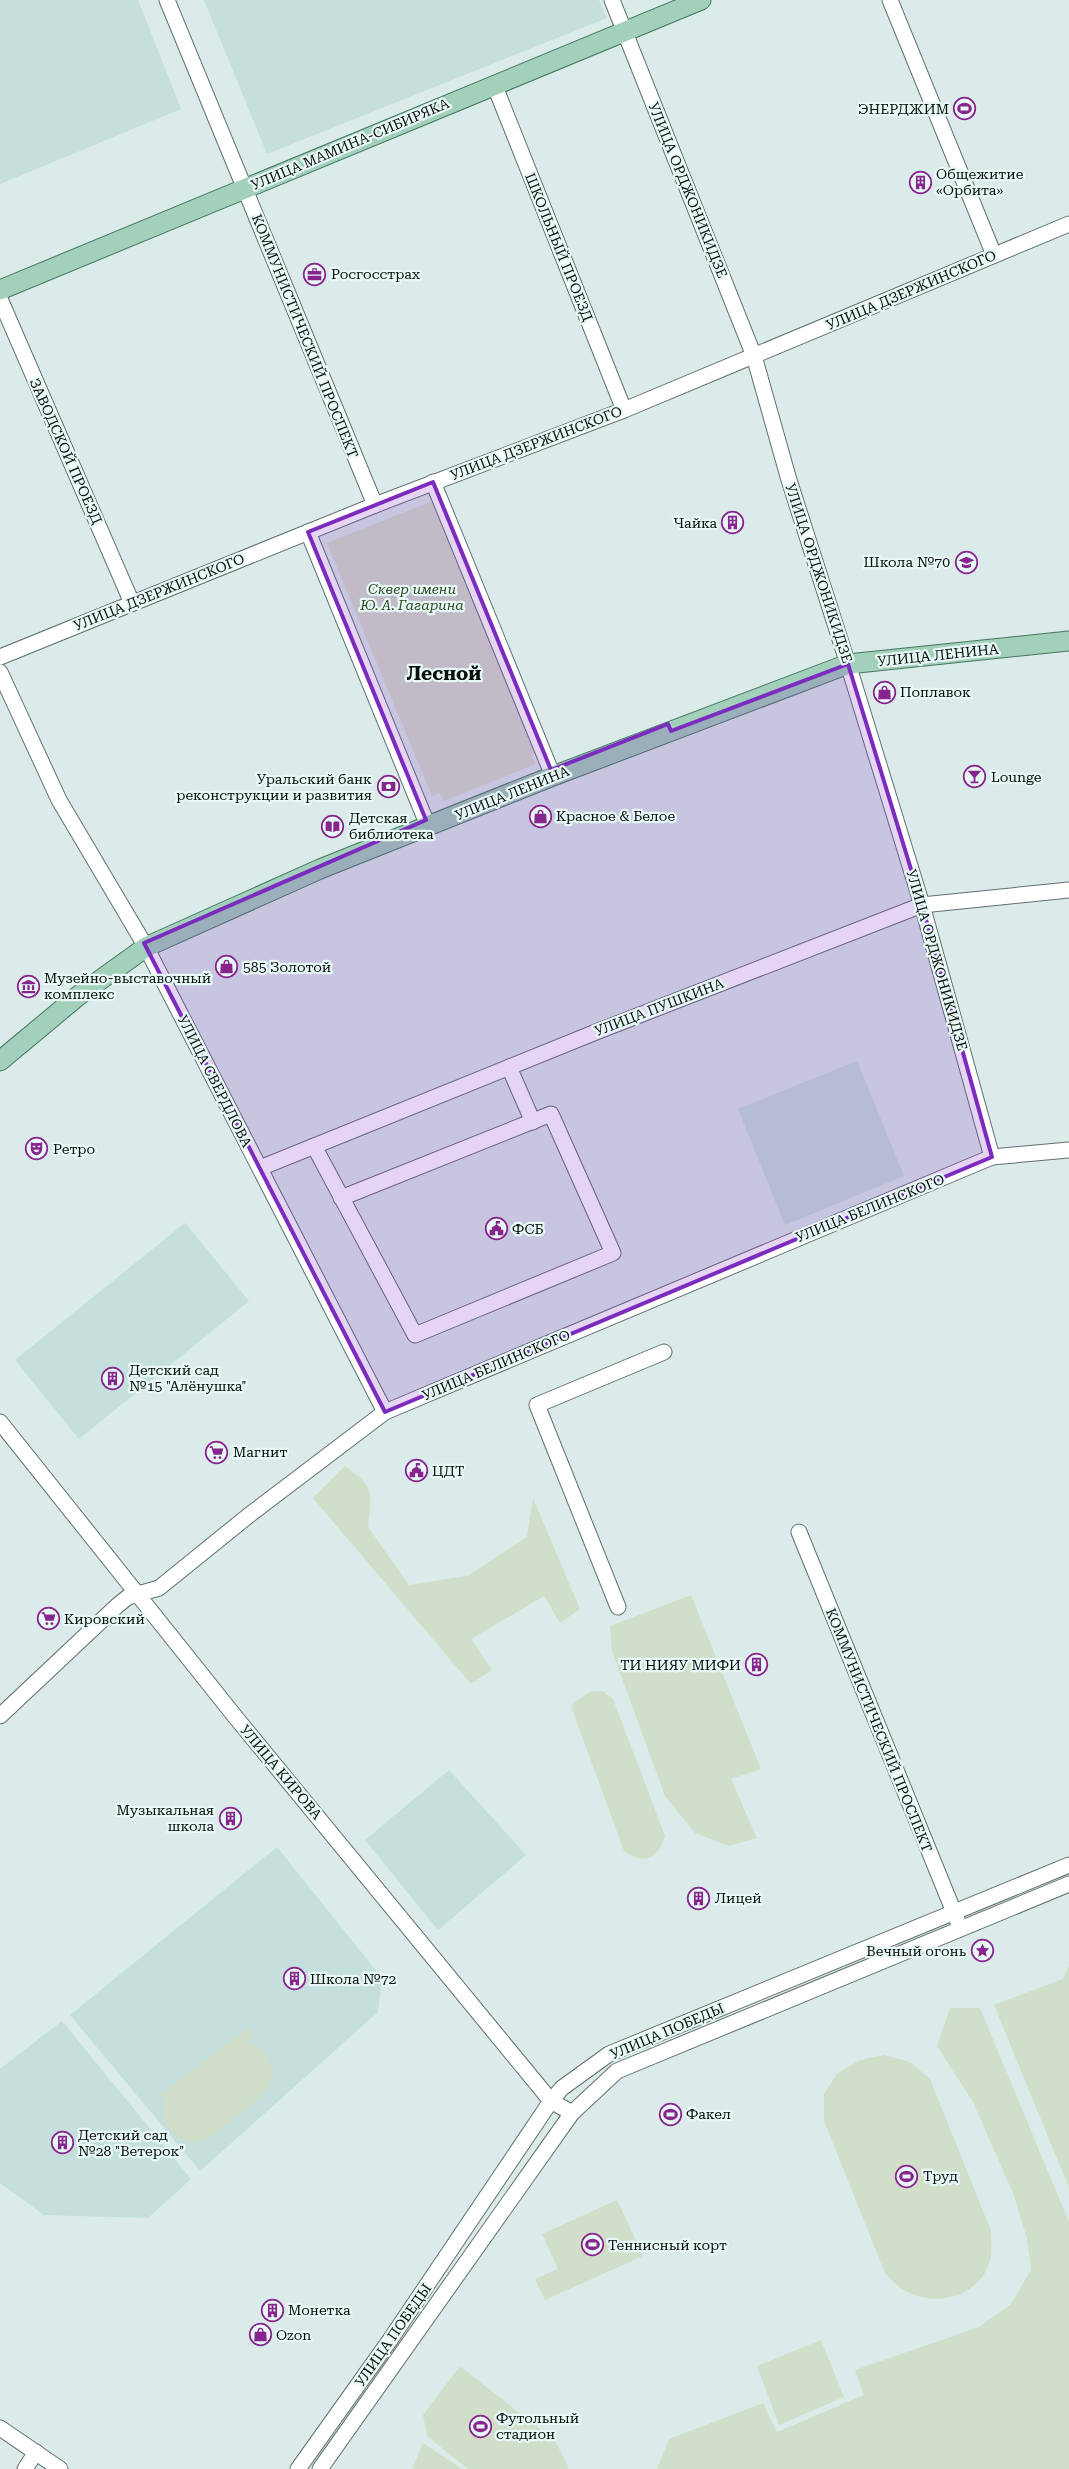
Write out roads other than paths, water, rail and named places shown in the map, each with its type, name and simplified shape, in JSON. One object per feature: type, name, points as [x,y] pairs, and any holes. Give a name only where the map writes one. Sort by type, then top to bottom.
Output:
[{"type":"main road","name":"УЛИЦА МАМИНА-СИБИРЯКА","points":[[0,290],[494,84],[701,0]]},
{"type":"main road","points":[[1001,644],[1069,632]]},
{"type":"main road","name":"УЛИЦА ЛЕНИНА","points":[[0,1061],[78,996],[145,945],[318,867],[552,773],[847,660],[1001,644],[1069,641]]},
{"type":"main road","points":[[0,1053],[75,992],[145,945]]},
{"type":"street","name":"КОММУНИСТИЧЕСКИЙ ПРОСПЕКТ","points":[[167,0],[375,505]]},
{"type":"street","name":"УЛИЦА ОРДЖОНИКИДЗЕ","points":[[612,0],[754,356],[789,480],[847,660],[922,905],[992,1158]]},
{"type":"street","points":[[890,0],[994,255]]},
{"type":"street","name":"ШКОЛЬНЫЙ ПРОЕЗД","points":[[494,84],[624,410]]},
{"type":"street","name":"УЛИЦА ДЗЕРЖИНСКОГО","points":[[0,657],[433,482],[624,410],[1069,224]]},
{"type":"street","name":"ЗАВОДСКОЙ ПРОЕЗД","points":[[0,299],[132,603]]},
{"type":"street","points":[[433,482],[552,773]]},
{"type":"street","points":[[308,532],[427,823]]},
{"type":"street","name":"УЛИЦА СВЕРДЛОВА","points":[[0,672],[60,800],[145,945],[385,1412]]},
{"type":"street","name":"УЛИЦА ПУШКИНА","points":[[260,1168],[509,1067],[922,905],[1069,890]]},
{"type":"street","points":[[509,1067],[533,1122]]},
{"type":"street","points":[[314,1146],[415,1335],[613,1253],[551,1114],[342,1198]]},
{"type":"street","name":"УЛИЦА БЕЛИНСКОГО","points":[[0,1716],[128,1597],[159,1588],[255,1511],[385,1412],[992,1158],[1069,1150]]},
{"type":"street","points":[[618,1607],[537,1404],[664,1352]]},
{"type":"street","name":"УЛИЦА КИРОВА","points":[[0,1422],[237,1719],[551,2101],[572,2113]]},
{"type":"street","name":"КОММУНИСТИЧЕСКИЙ ПРОСПЕКТ","points":[[798,1532],[960,1928]]},
{"type":"street","name":"УЛИЦА ПОБЕДЫ","points":[[298,2469],[385,2348],[551,2101],[562,2088],[610,2054],[1069,1866]]},
{"type":"street","name":"УЛИЦА ПОБЕДЫ","points":[[320,2469],[572,2113],[617,2071],[1069,1884]]},
{"type":"street","points":[[0,2428],[60,2469]]},
{"type":"street","points":[[25,2469],[36,2452]]},
{"type":"place","name":"ЭНЕРДЖИМ","points":[[965,109]]},
{"type":"place","name":"Общежитие «Орбита»","points":[[920,182]]},
{"type":"place","name":"Росгосстрах","points":[[315,274]]},
{"type":"place","name":"Чайка","points":[[733,523]]},
{"type":"place","name":"Школа №70","points":[[966,562]]},
{"type":"place","name":"Поплавок","points":[[884,692]]},
{"type":"place","name":"Lounge","points":[[975,777]]},
{"type":"place","name":"Уральский банк реконструкции и развития","points":[[388,787]]},
{"type":"place","name":"Красное & Белое","points":[[540,816]]},
{"type":"place","name":"Детская библиотека","points":[[333,826]]},
{"type":"place","name":"585 Золотой","points":[[227,967]]},
{"type":"place","name":"Музейно-выставочный комплекс","points":[[28,986]]},
{"type":"place","name":"Ретро","points":[[37,1149]]},
{"type":"place","name":"ФСБ","points":[[496,1229]]},
{"type":"place","name":"Детский сад №15 \"Алёнушка\"","points":[[113,1378]]},
{"type":"place","name":"Магнит","points":[[217,1452]]},
{"type":"place","name":"ЦДТ","points":[[416,1471]]},
{"type":"place","name":"Кировский","points":[[48,1619]]},
{"type":"place","name":"ТИ НИЯУ МИФИ","points":[[757,1665]]},
{"type":"place","name":"Музыкальная школа","points":[[230,1818]]},
{"type":"place","name":"Лицей","points":[[699,1898]]},
{"type":"place","name":"Вечный огонь","points":[[982,1951]]},
{"type":"place","name":"Школа №72","points":[[294,1979]]},
{"type":"place","name":"Факел","points":[[670,2114]]},
{"type":"place","name":"Детский сад №28 \"Ветерок\"","points":[[62,2143]]},
{"type":"place","name":"Труд","points":[[907,2176]]},
{"type":"place","name":"Теннисный корт","points":[[592,2245]]},
{"type":"place","name":"Монетка","points":[[272,2310]]},
{"type":"place","name":"Ozon","points":[[260,2335]]},
{"type":"place","name":"Футольный стадион","points":[[480,2426]]},
{"type":"district","name":"Лесной","points":[[444,673]]},
{"type":"park label","name":"Сквер имени Ю. А. Гагарина","points":[[412,598]]}]
